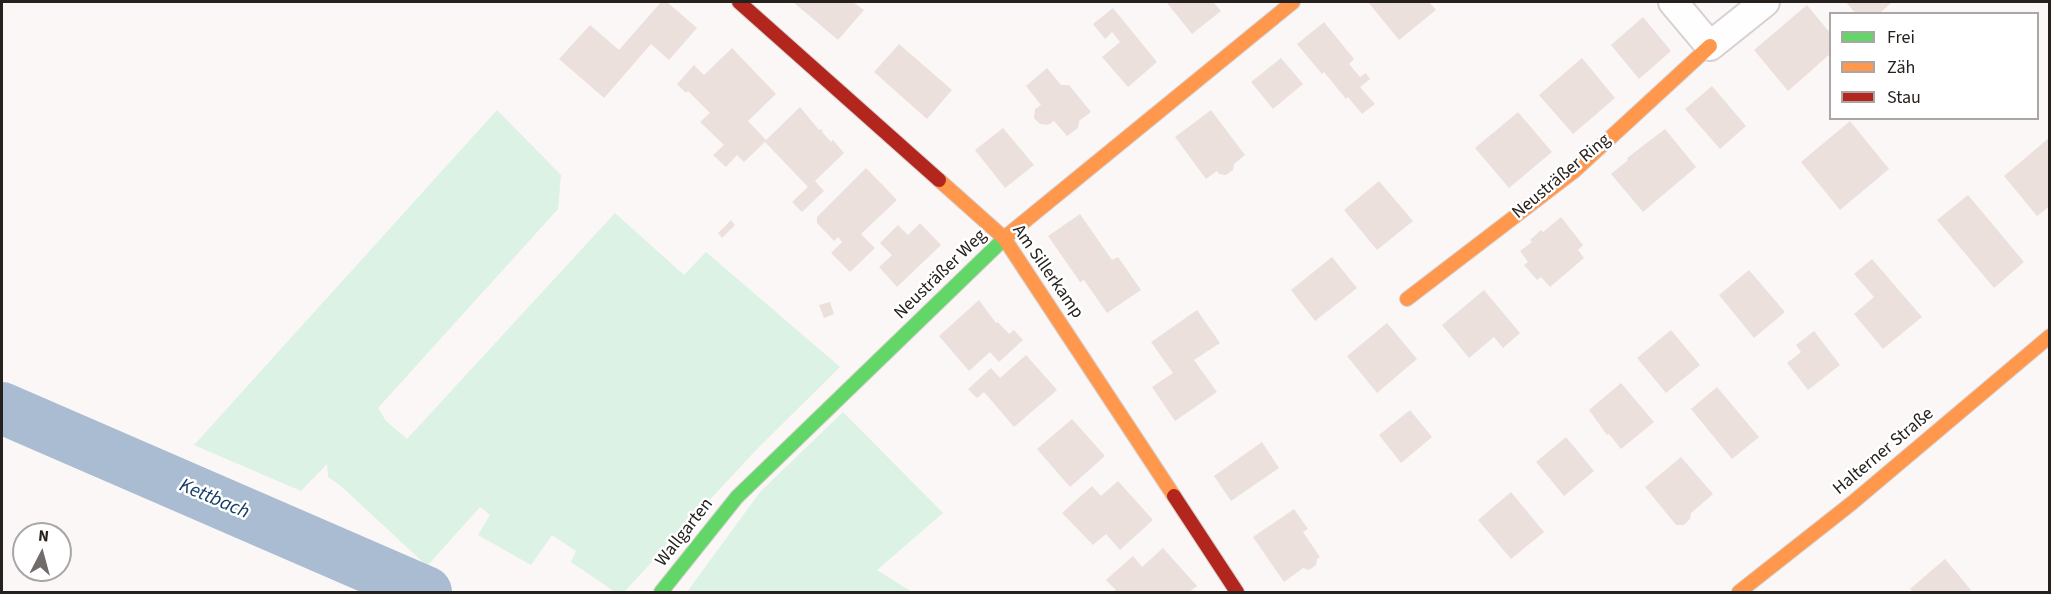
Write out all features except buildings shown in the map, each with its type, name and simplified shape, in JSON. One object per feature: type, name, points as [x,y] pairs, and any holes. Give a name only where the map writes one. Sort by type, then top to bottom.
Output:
[{"type":"street","name":"Am Sillerkamp","points":[[739,2],[1004,238],[1237,592]]},
{"type":"street","name":"Neusträßer Weg","points":[[737,497],[1004,238],[1293,2]]},
{"type":"street","points":[[1673,2],[1710,46]]},
{"type":"street","name":"Neusträßer Ring","points":[[1407,299],[1573,172],[1710,46],[1765,2]]},
{"type":"street","name":"Halterner Straße","points":[[1739,592],[1852,503],[2049,336]]},
{"type":"street","name":"Wallgarten","points":[[661,592],[737,497]]},
{"type":"green space","points":[[497,110],[561,175],[558,209],[378,408],[386,421],[407,439],[615,213],[684,275],[706,252],[840,367],[756,450],[624,592],[615,592],[571,562],[576,551],[552,535],[531,565],[478,535],[490,515],[480,507],[427,566],[341,486],[328,477],[327,464],[301,491],[194,445]]},
{"type":"green space","points":[[843,412],[943,513],[877,570],[912,592],[687,592],[760,492]]},
{"type":"waterway","name":"Kettbach","points":[[2,408],[426,592]]},
{"type":"traffic: fast","points":[[661,592],[737,497],[1009,234]]},
{"type":"traffic: slow","points":[[1009,234],[1293,2]]},
{"type":"traffic: slow","points":[[1407,299],[1573,172],[1710,46]]},
{"type":"traffic: slow","points":[[939,180],[1004,238],[1174,496]]},
{"type":"traffic: slow","points":[[1739,592],[1852,503],[2050,336]]},
{"type":"traffic: jam","points":[[739,2],[939,180]]},
{"type":"traffic: jam","points":[[1174,496],[1237,592]]}]
